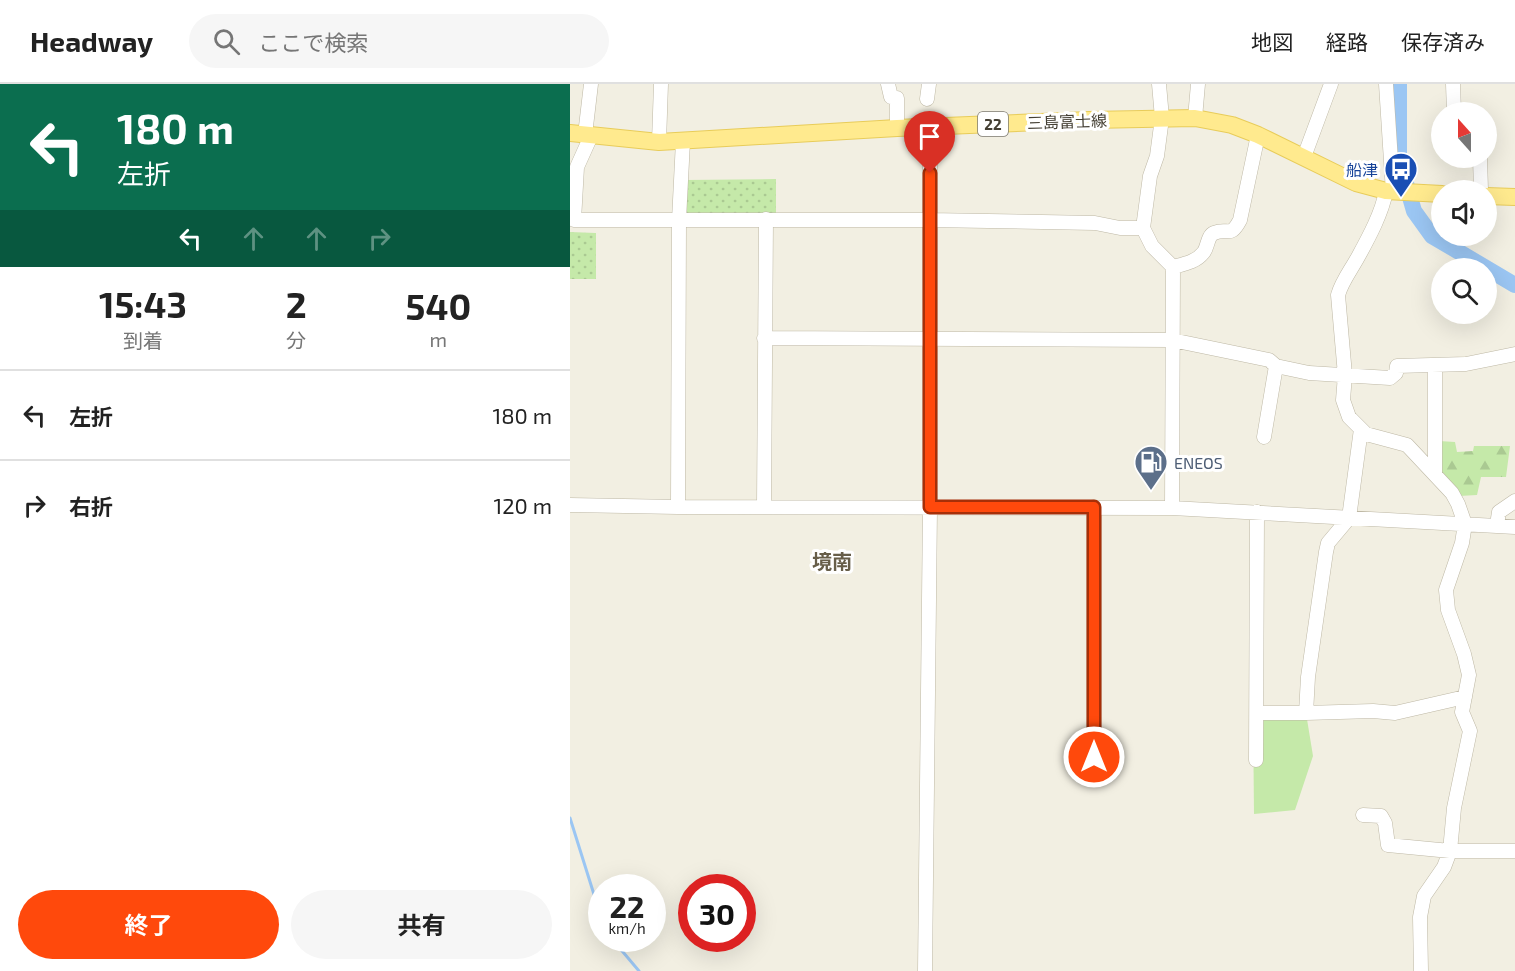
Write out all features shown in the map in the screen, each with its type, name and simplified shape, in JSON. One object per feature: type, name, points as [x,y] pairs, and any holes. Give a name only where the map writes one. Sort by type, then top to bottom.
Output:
[{"type":"main road","name":"三島富士線","points":[[582,134],[659,142],[897,128],[1195,118],[1232,125],[1258,135],[1356,183],[1399,192],[1431,193]]},
{"type":"main road","points":[[1497,196],[1515,197]]},
{"type":"street","points":[[591,84],[577,167],[574,220],[929,220],[1095,223],[1120,228],[1143,228]]},
{"type":"street","points":[[659,142],[661,84]]},
{"type":"street","points":[[927,99],[929,84]]},
{"type":"street","points":[[1159,84],[1162,118],[1157,156],[1150,176],[1143,228],[1152,246],[1173,267],[1172,508]]},
{"type":"street","points":[[1195,118],[1198,84]]},
{"type":"street","points":[[1304,157],[1331,84]]},
{"type":"street","points":[[1386,84],[1399,192],[1384,201],[1360,255],[1340,287],[1338,295],[1345,375],[1343,400],[1349,417],[1366,434],[1407,445],[1452,493],[1465,524],[1462,543],[1446,590],[1448,610],[1469,675],[1461,712],[1470,731],[1454,808],[1450,851],[1444,867],[1424,896],[1420,917],[1421,971]]},
{"type":"street","points":[[1453,84],[1454,102]]},
{"type":"street","points":[[892,93],[897,128]]},
{"type":"street","points":[[925,971],[930,507],[930,127]]},
{"type":"street","points":[[1173,267],[1195,260],[1205,252],[1210,236],[1215,232],[1226,233],[1235,229],[1240,220],[1258,135]]},
{"type":"street","points":[[678,507],[679,220],[683,141]]},
{"type":"street","points":[[764,507],[766,219]]},
{"type":"street","points":[[764,338],[1172,340],[1269,360],[1276,366],[1309,373],[1390,378],[1396,373],[1398,366],[1466,364],[1515,354]]},
{"type":"street","points":[[1435,365],[1435,474]]},
{"type":"street","points":[[1264,437],[1276,366]]},
{"type":"street","points":[[1306,713],[1308,677],[1326,552],[1328,543],[1349,518],[1362,429]]},
{"type":"street","points":[[1497,525],[1499,512],[1515,501]]},
{"type":"street","points":[[570,505],[1172,508],[1515,527]]},
{"type":"street","points":[[1094,507],[1094,757]]},
{"type":"street","points":[[1256,760],[1257,512]]},
{"type":"street","points":[[1257,712],[1373,711],[1395,713],[1465,697]]},
{"type":"street","points":[[1364,815],[1381,816],[1385,823],[1388,845],[1450,851],[1515,851]]},
{"type":"green space","points":[[776,179],[776,216],[686,215],[684,180]]},
{"type":"green space","points":[[570,232],[596,233],[596,279],[570,279]]},
{"type":"green space","points":[[1439,441],[1455,442],[1457,452],[1473,451],[1474,446],[1510,446],[1506,477],[1481,477],[1477,495],[1459,496],[1439,474]]},
{"type":"green space","points":[[1253,712],[1306,713],[1313,756],[1295,810],[1254,814]]},
{"type":"waterway","points":[[1399,84],[1399,159],[1414,211],[1432,236],[1515,285]]},
{"type":"waterway","points":[[570,818],[588,875]]},
{"type":"waterway","points":[[623,952],[639,971]]},
{"type":"place","name":"船津","points":[[1401,198]]},
{"type":"place","name":"ENEOS","points":[[1151,491]]},
{"type":"district","name":"境南","points":[[832,561]]},
{"type":"route","points":[[930,173],[930,507],[1094,507],[1094,757]]}]
